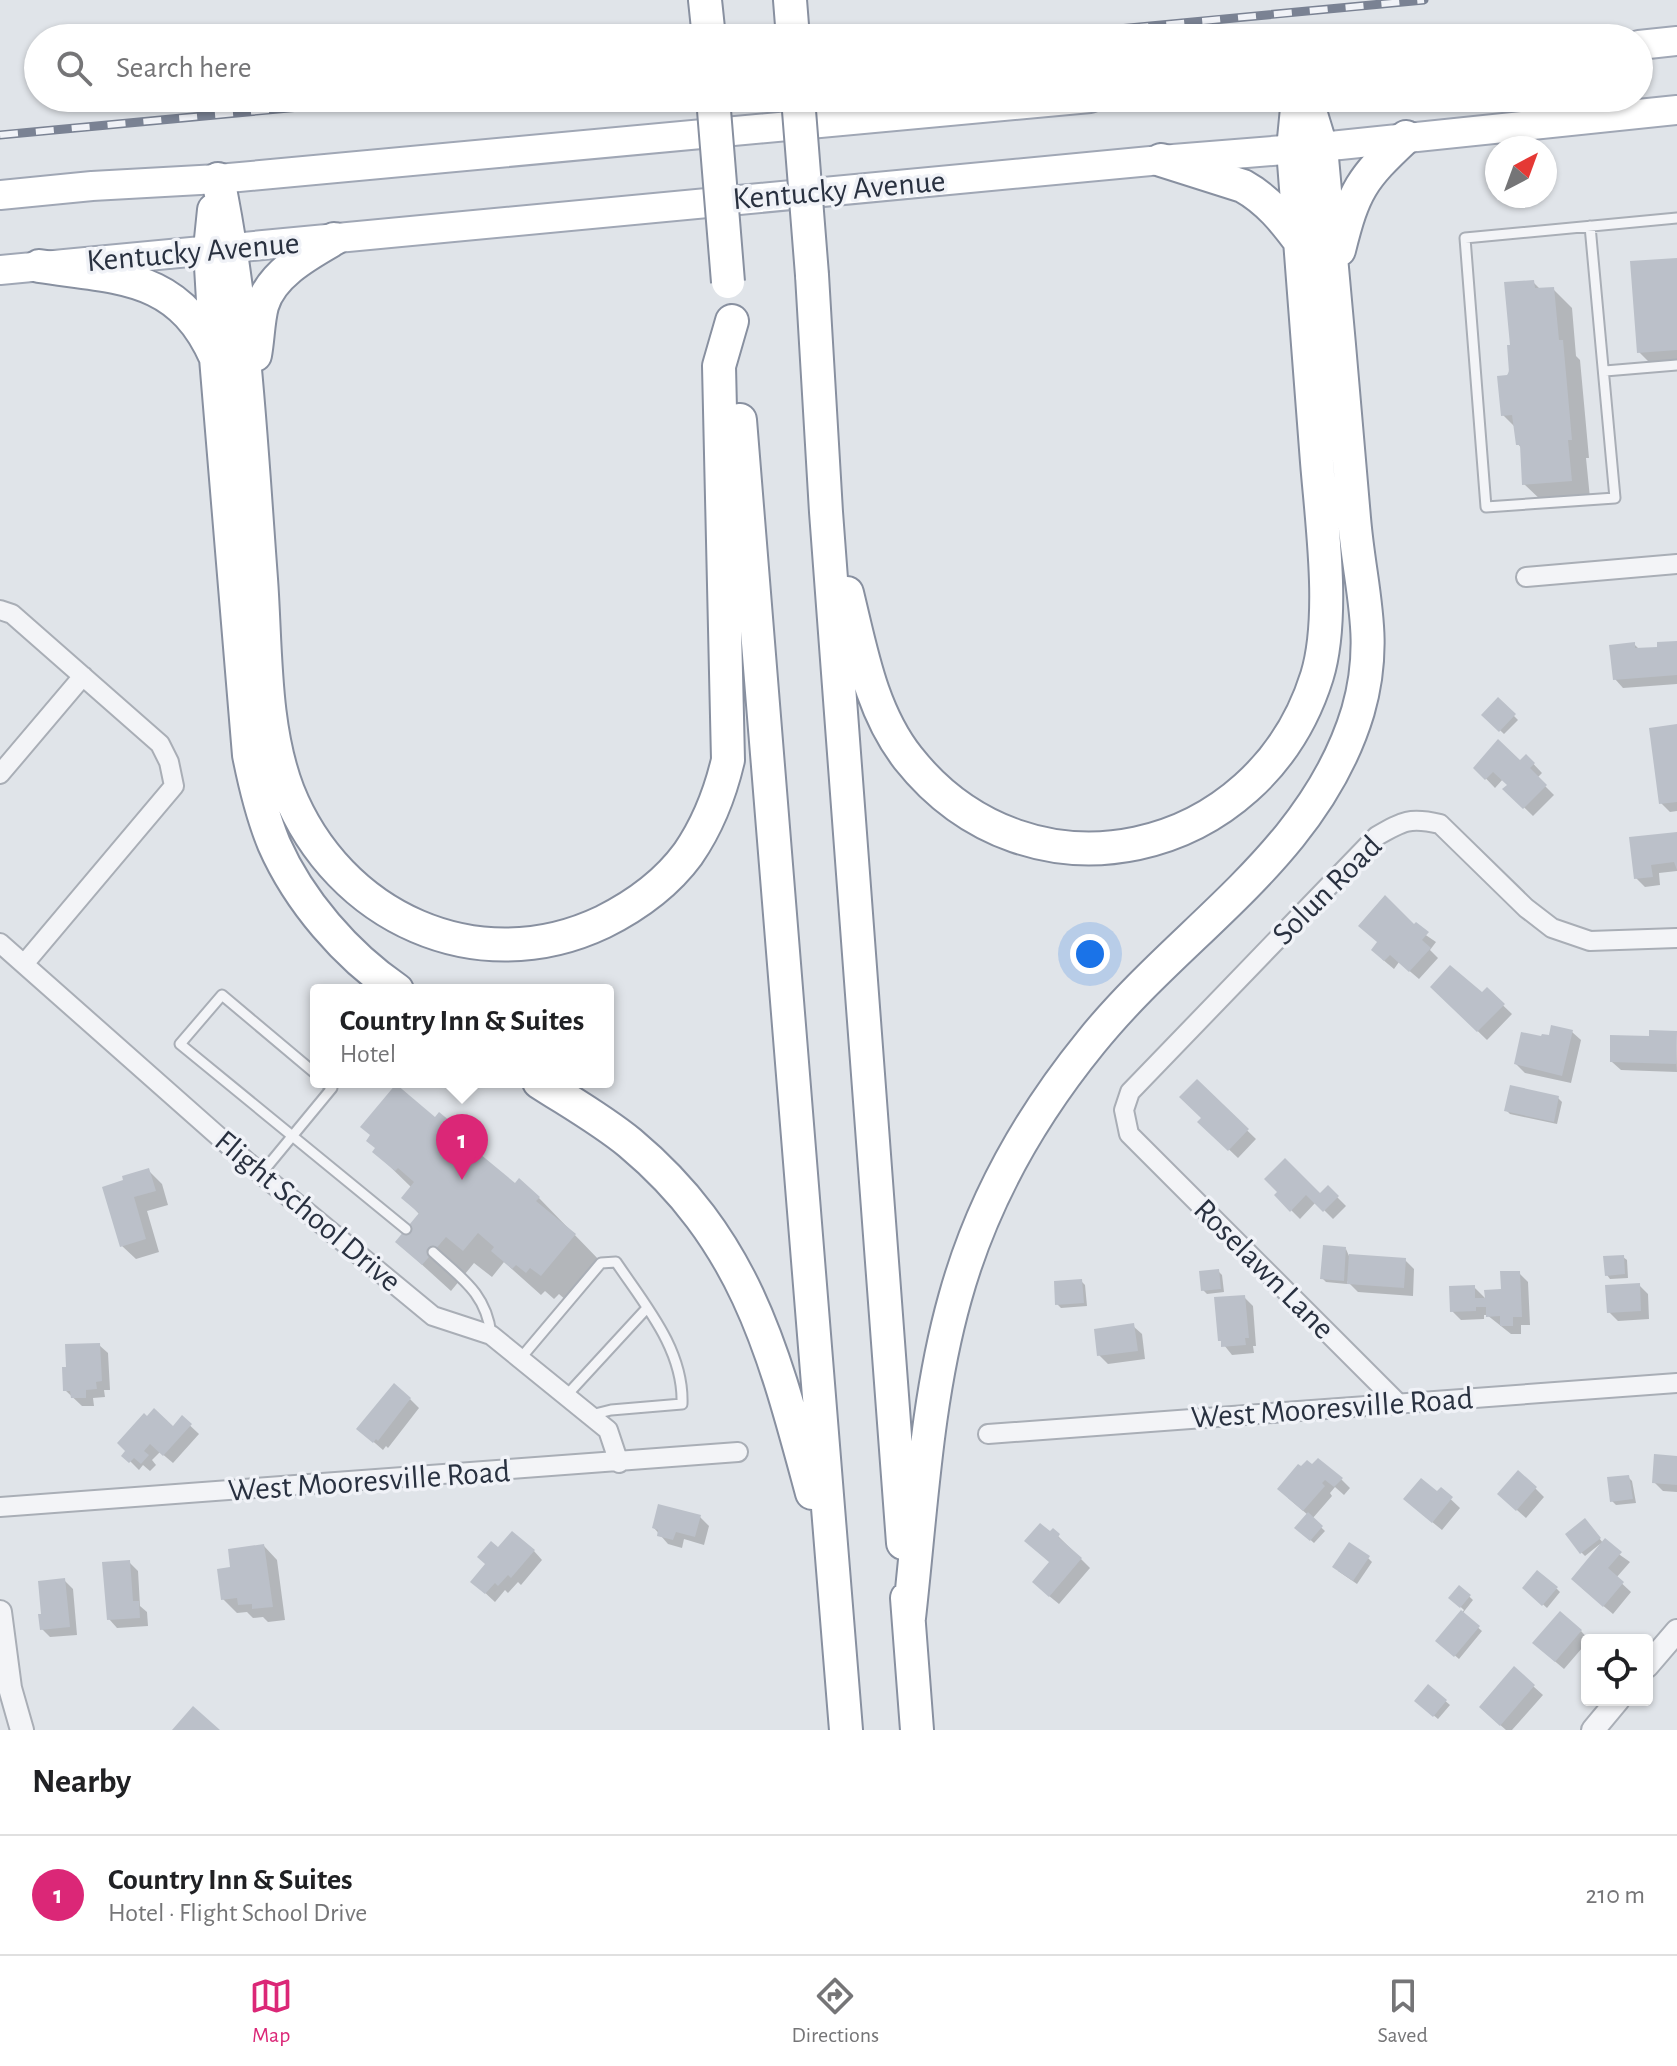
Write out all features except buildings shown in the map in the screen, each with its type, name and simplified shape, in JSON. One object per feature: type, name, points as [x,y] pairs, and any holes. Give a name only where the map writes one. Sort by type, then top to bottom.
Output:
[{"type":"highway","points":[[705,0],[708,24]]},
{"type":"highway","points":[[790,0],[792,24]]},
{"type":"highway","points":[[714,112],[846,1730]]},
{"type":"highway","points":[[799,112],[917,1730]]},
{"type":"highway","points":[[909,1618],[941,1360],[960,1281],[994,1195],[1045,1105],[1093,1039],[1295,832],[1328,783],[1357,712],[1369,635],[1356,541],[1334,269],[1301,112]]},
{"type":"highway","points":[[826,512],[880,712],[909,759],[935,787],[964,811],[998,829],[1033,841],[1110,848],[1167,836],[1219,811],[1249,788],[1286,744],[1305,710],[1322,655],[1326,619],[1301,243],[1306,112]]},
{"type":"highway","points":[[1334,269],[1349,210],[1361,184],[1377,163],[1406,137]]},
{"type":"highway","points":[[1161,160],[1254,192],[1281,217],[1301,243]]},
{"type":"highway","points":[[218,179],[221,248],[216,358],[249,755],[257,796],[275,844],[306,898],[346,946],[390,984]]},
{"type":"highway","points":[[248,410],[265,297],[298,262],[334,239]]},
{"type":"highway","points":[[221,248],[248,410],[274,733],[288,790],[308,831],[330,862],[360,892],[393,915],[418,927],[470,943],[510,945],[550,940],[585,931],[623,912],[658,887],[687,856],[707,822],[728,760],[719,366],[732,321]]},
{"type":"highway","points":[[39,266],[133,281],[167,294],[200,327],[216,358]]},
{"type":"highway","points":[[548,1088],[618,1135],[656,1167],[681,1193],[724,1250],[770,1346],[833,1570]]},
{"type":"main road","points":[[1653,44],[1677,41]]},
{"type":"main road","name":"Kentucky Avenue","points":[[0,270],[1307,148],[1677,110]]},
{"type":"main road","points":[[0,195],[218,179],[939,112]]},
{"type":"street","points":[[1526,577],[1677,564]]},
{"type":"street","points":[[0,610],[12,614],[160,744],[169,762],[174,786],[24,964]]},
{"type":"street","points":[[0,774],[83,676]]},
{"type":"street","name":"Solun Road","points":[[1129,1134],[1124,1110],[1133,1088],[1377,836],[1405,820],[1440,824],[1526,908],[1552,928],[1590,941],[1677,938]]},
{"type":"street","name":"Flight School Drive","points":[[0,943],[261,1174],[433,1316],[491,1335],[608,1430],[619,1463]]},
{"type":"street","name":"Roselawn Lane","points":[[1129,1134],[1399,1404]]},
{"type":"street","name":"West Mooresville Road","points":[[988,1434],[1677,1383]]},
{"type":"street","name":"West Mooresville Road","points":[[0,1507],[738,1452]]},
{"type":"street","points":[[0,1612],[10,1688],[22,1730]]},
{"type":"street","points":[[1653,1659],[1677,1631]]},
{"type":"street","points":[[1593,1730],[1613,1706]]},
{"type":"lane","points":[[1590,226],[1615,498],[1486,507],[1465,238],[1590,226],[1677,218]]},
{"type":"lane","points":[[1605,371],[1677,365]]},
{"type":"lane","points":[[310,1069],[222,995],[180,1044],[406,1229]]},
{"type":"lane","points":[[261,1174],[332,1088]]},
{"type":"lane","points":[[433,1252],[479,1295],[491,1335]]},
{"type":"lane","points":[[520,1359],[601,1263],[616,1262],[667,1339],[683,1385],[682,1404],[611,1410],[590,1415]]},
{"type":"lane","points":[[566,1396],[647,1308]]},
{"type":"railway","points":[[1171,24],[1424,0]]},
{"type":"railway","points":[[0,135],[247,112]]},
{"type":"place","name":"Country Inn & Suites","points":[[462,1180]]}]
